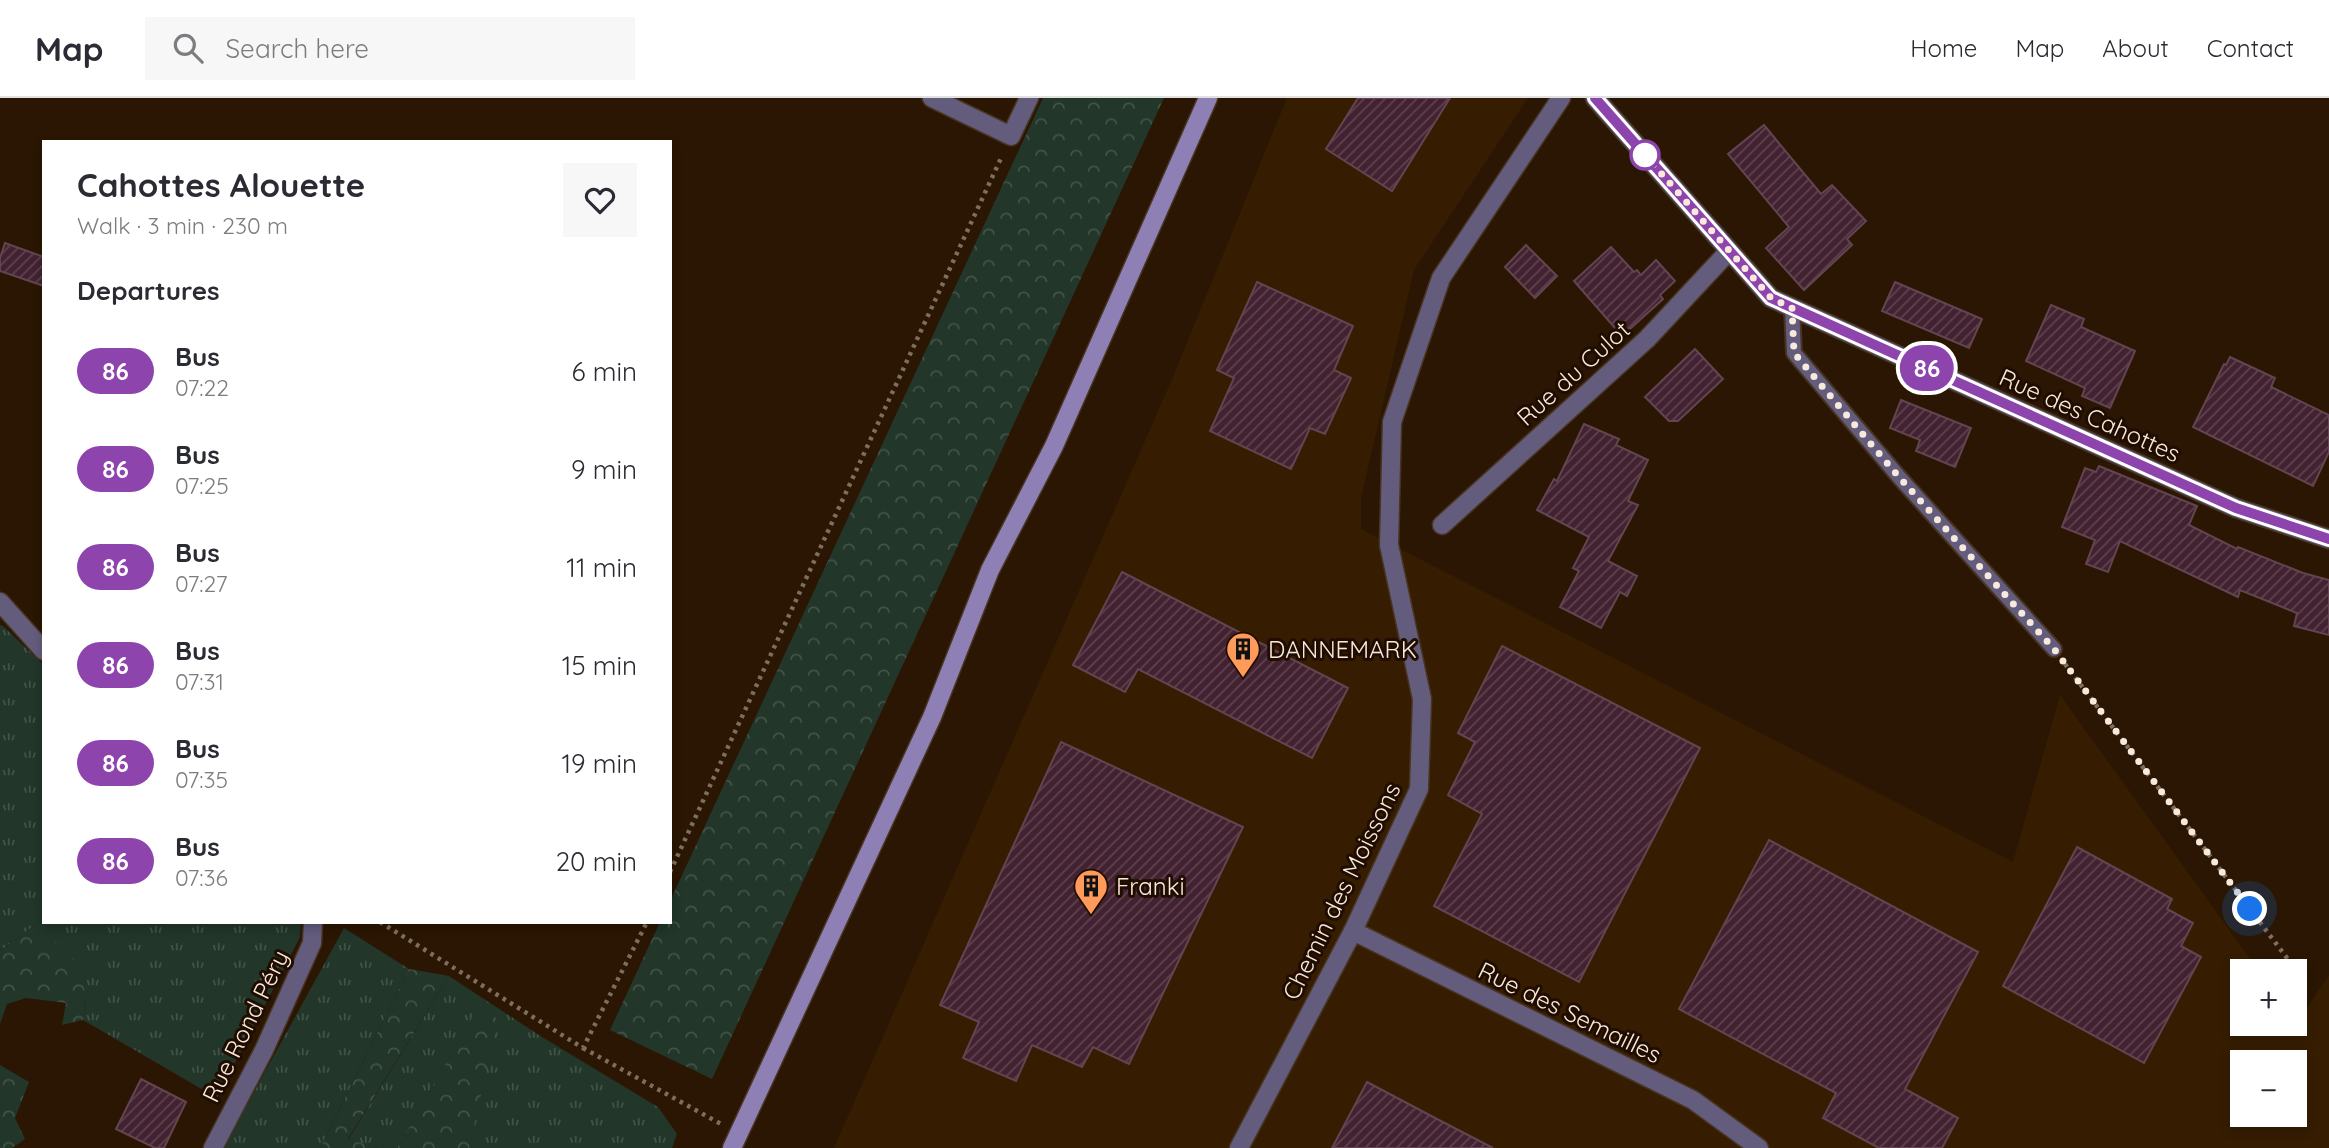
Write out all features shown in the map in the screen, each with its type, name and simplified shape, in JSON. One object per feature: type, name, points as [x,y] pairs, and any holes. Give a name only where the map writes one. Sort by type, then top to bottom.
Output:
[{"type":"main road","points":[[735,1141],[932,717],[990,570],[1054,446],[1208,98]]},
{"type":"street","points":[[932,98],[1012,136],[1029,98]]},
{"type":"street","name":"Chemin des Moissons","points":[[1239,1148],[1353,932],[1419,789],[1422,699],[1389,545],[1392,422],[1441,278],[1561,98]]},
{"type":"street","name":"Rue des Cahottes","points":[[1595,98],[1771,298],[2236,508],[2329,539]]},
{"type":"street","name":"Rue du Culot","points":[[1442,525],[1647,339],[1729,251]]},
{"type":"street","points":[[0,602],[42,649]]},
{"type":"street","name":"Rue Rond Péry","points":[[212,1148],[264,1050],[312,943],[313,924]]},
{"type":"street","name":"Rue des Semailles","points":[[1353,932],[1693,1100],[1759,1148]]},
{"type":"lane","points":[[1792,308],[1794,353],[1899,477],[2054,649]]},
{"type":"path","points":[[672,868],[1012,136]]},
{"type":"path","points":[[2054,649],[2288,959]]},
{"type":"path","points":[[383,924],[735,1141]]},
{"type":"path","points":[[583,1048],[646,924]]},
{"type":"shaded area","points":[[1287,98],[1528,98],[1414,270],[1361,498],[1361,529],[2013,862],[2060,695],[2250,959],[2230,959],[2230,1036],[2307,1036],[2307,1008],[2329,975],[2329,1148],[834,1148],[1173,377]]},
{"type":"green space","points":[[1043,98],[1164,98],[712,1079],[610,1030],[659,924],[672,924],[672,897]]},
{"type":"green space","points":[[0,625],[42,663],[42,924],[301,924],[300,937],[217,1098],[83,1020],[86,996],[35,925],[0,951]]},
{"type":"green space","points":[[35,925],[77,961],[86,996],[83,1020],[62,1025],[66,1003],[26,998],[7,1004],[0,1024],[0,951]]},
{"type":"green space","points":[[344,928],[409,969],[320,1148],[223,1148]]},
{"type":"green space","points":[[409,969],[449,976],[348,1139],[378,1148],[320,1148]]},
{"type":"green space","points":[[449,976],[542,1037],[658,1107],[677,1134],[672,1148],[469,1148],[478,1008],[397,1148],[378,1148],[348,1140]]},
{"type":"green space","points":[[478,1007],[498,1019],[469,1148],[397,1148]]},
{"type":"green space","points":[[0,1065],[29,1082],[15,1118],[25,1139],[12,1148],[0,1148]]},
{"type":"building","points":[[1358,98],[1450,98],[1392,191],[1326,149]]},
{"type":"building","points":[[1764,125],[1821,194],[1832,185],[1866,221],[1847,239],[1852,245],[1804,290],[1766,248],[1789,227],[1728,154]]},
{"type":"building","points":[[5,243],[42,256],[42,285],[0,271],[0,258]]},
{"type":"building","points":[[1526,245],[1557,276],[1535,298],[1505,267]]},
{"type":"building","points":[[1611,247],[1634,272],[1637,270],[1641,275],[1656,260],[1675,281],[1660,295],[1663,299],[1622,336],[1574,281]]},
{"type":"building","points":[[1257,282],[1353,326],[1334,370],[1351,378],[1325,434],[1310,428],[1291,469],[1210,431],[1234,378],[1217,370]]},
{"type":"building","points":[[1895,282],[1982,319],[1969,348],[1882,311]]},
{"type":"building","points":[[2051,305],[2084,319],[2081,327],[2135,351],[2110,408],[2082,396],[2085,388],[2026,361]]},
{"type":"building","points":[[1695,349],[1723,379],[1678,421],[1669,421],[1645,397]]},
{"type":"building","points":[[2230,357],[2275,378],[2271,387],[2329,415],[2329,452],[2313,486],[2193,427]]},
{"type":"building","points":[[1901,400],[1971,428],[1955,467],[1916,451],[1920,440],[1890,428]]},
{"type":"building","points":[[1584,424],[1619,439],[1616,445],[1648,460],[1628,501],[1638,505],[1608,561],[1637,576],[1627,596],[1620,592],[1601,628],[1560,607],[1579,571],[1573,568],[1589,537],[1537,510],[1554,479],[1557,481]]},
{"type":"building","points":[[2099,466],[2197,506],[2189,525],[2237,549],[2238,547],[2303,573],[2329,580],[2329,635],[2294,626],[2297,613],[2240,590],[2238,597],[2120,541],[2108,572],[2086,564],[2095,540],[2062,527],[2085,468],[2096,472]]},
{"type":"building","name":"DANNEMARK","points":[[1122,572],[1348,688],[1312,758],[1138,669],[1125,692],[1073,665]]},
{"type":"building","points":[[1502,646],[1700,748],[1579,982],[1434,906],[1482,814],[1448,795],[1475,742],[1458,733]]},
{"type":"building","name":"Franki","points":[[1061,742],[1243,827],[1129,1064],[1093,1047],[1082,1067],[1032,1045],[1016,1081],[963,1058],[979,1022],[940,1005]]},
{"type":"building","points":[[1769,840],[1978,952],[1905,1089],[1958,1118],[1942,1148],[1879,1148],[1823,1118],[1836,1093],[1679,1009]]},
{"type":"building","points":[[2077,847],[2172,899],[2167,909],[2193,923],[2181,946],[2201,957],[2144,1063],[2003,986]]},
{"type":"building","points":[[141,1079],[186,1102],[164,1148],[155,1148],[116,1129]]},
{"type":"building","points":[[1367,1082],[1437,1119],[1493,1148],[1332,1148]]},
{"type":"bus line","name":"86","points":[[1595,98],[1771,298],[2236,508],[2329,539]]},
{"type":"place","name":"DANNEMARK","points":[[1243,679]]},
{"type":"place","name":"Franki","points":[[1091,916]]},
{"type":"route","points":[[1645,155],[1771,298],[1792,308],[1794,353],[1899,477],[2054,649],[2250,909]]}]
